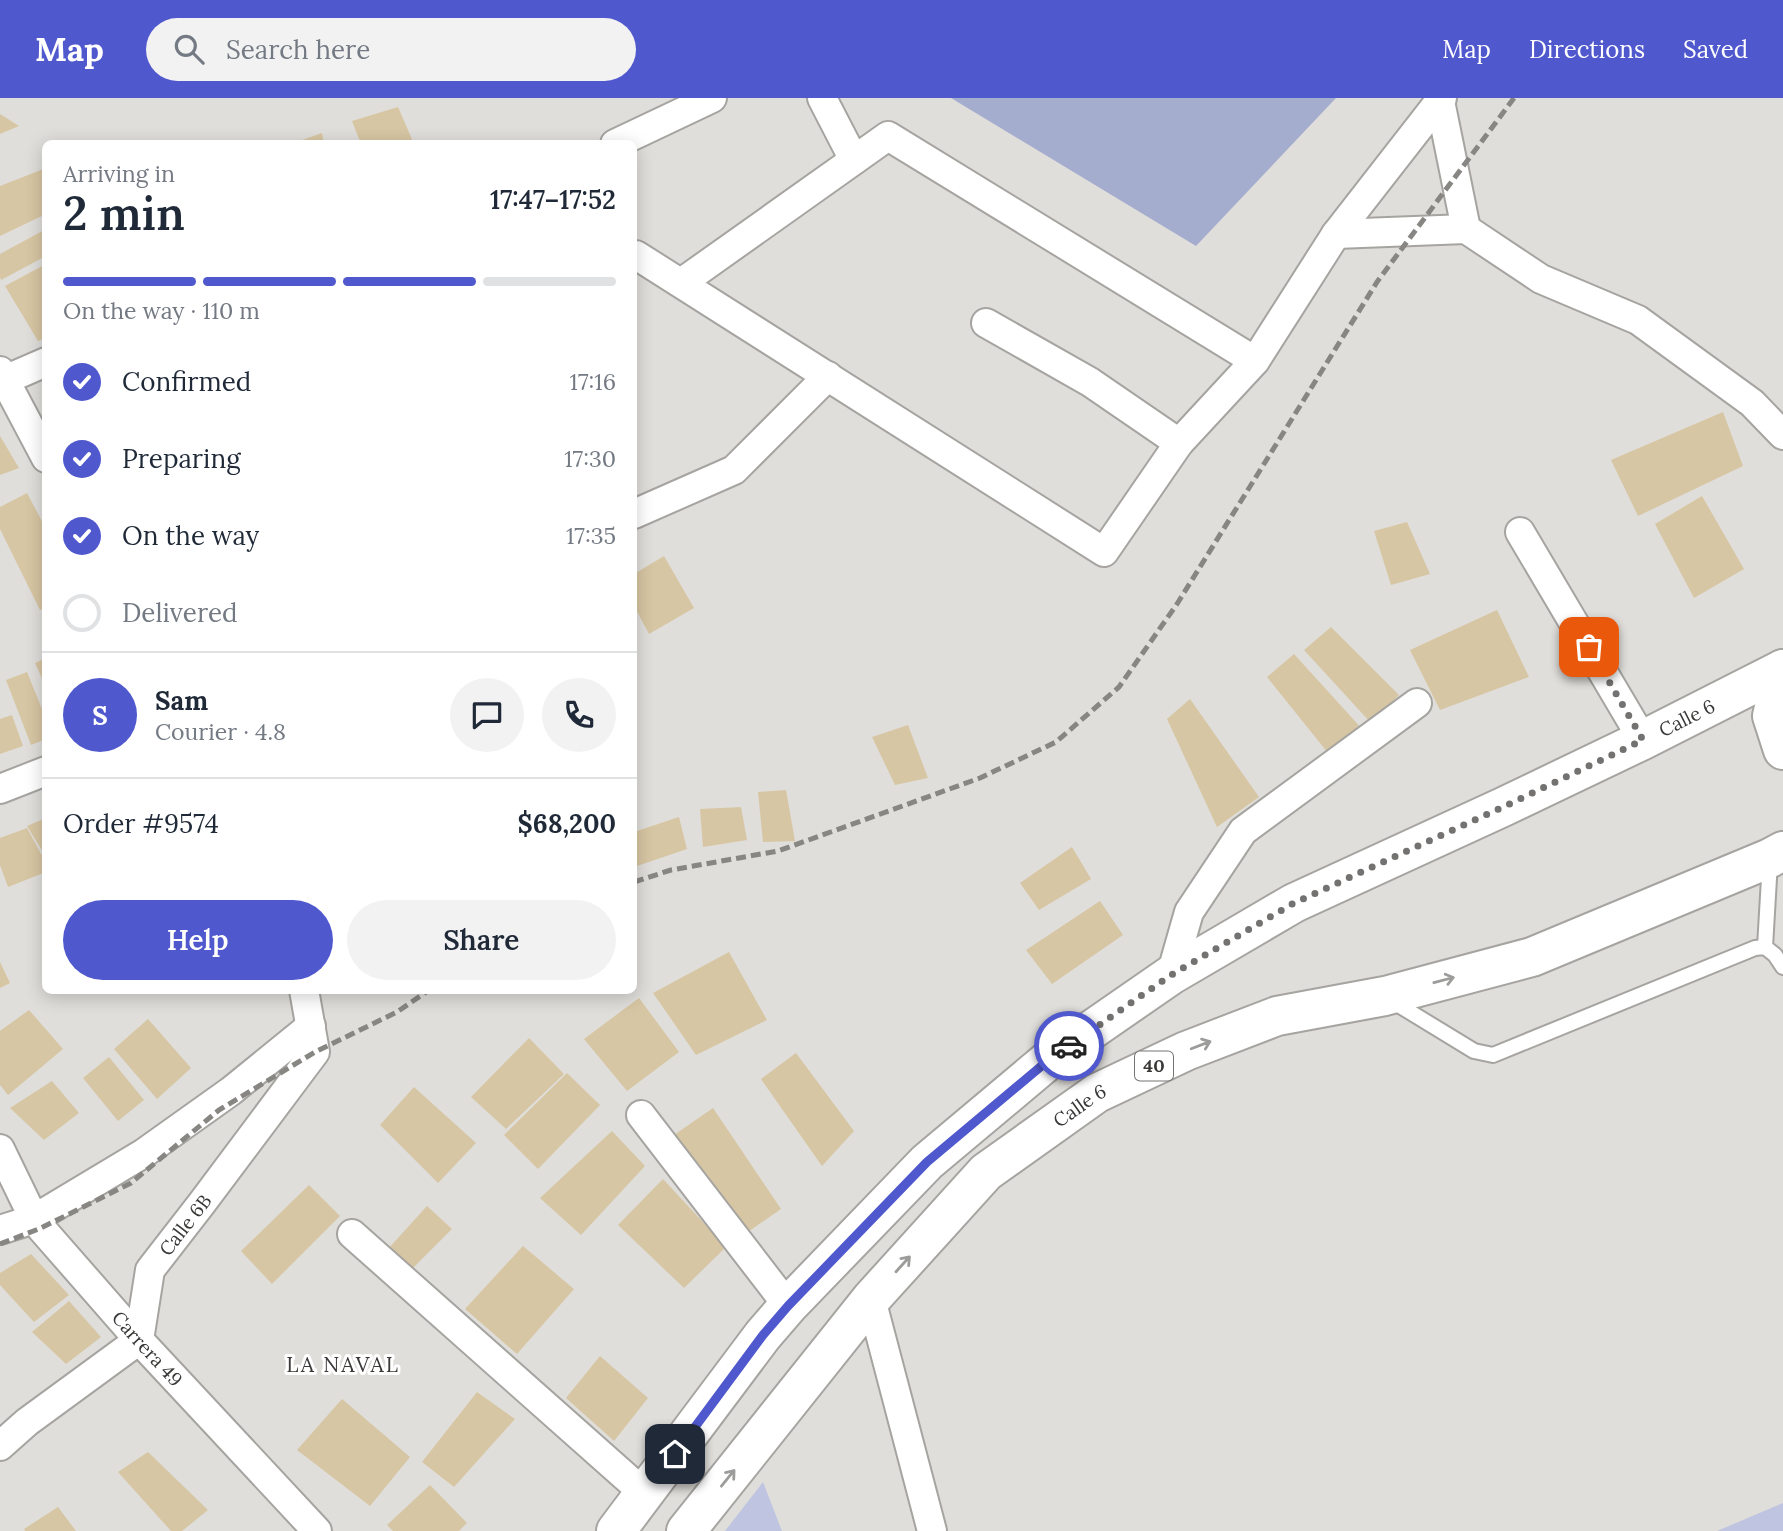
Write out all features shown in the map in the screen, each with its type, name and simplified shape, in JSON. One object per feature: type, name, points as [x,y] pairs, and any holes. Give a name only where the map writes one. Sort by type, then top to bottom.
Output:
[{"type":"highway","name":"Calle 6","points":[[616,1531],[763,1335],[788,1306],[927,1162],[1051,1058],[1171,975],[1294,903],[1503,807],[1783,669]]},
{"type":"highway","points":[[1783,669],[1772,716],[1783,750]]},
{"type":"highway","name":"Calle 6","points":[[685,1531],[871,1299],[986,1172],[1097,1093],[1186,1051],[1277,1016],[1385,996],[1532,957],[1777,854]]},
{"type":"street","points":[[623,140],[712,98]]},
{"type":"street","points":[[822,98],[854,160]]},
{"type":"street","points":[[1441,100],[1466,229]]},
{"type":"street","points":[[637,256],[1104,552],[1179,443],[1255,361],[1336,234],[1441,100]]},
{"type":"street","points":[[681,283],[888,136],[1255,361]]},
{"type":"street","points":[[1336,234],[1466,229],[1541,279],[1638,320],[1752,403],[1783,435]]},
{"type":"street","points":[[986,323],[1090,382],[1179,443]]},
{"type":"street","points":[[42,363],[1,378],[42,451]]},
{"type":"street","points":[[637,513],[734,470],[828,376]]},
{"type":"street","points":[[1520,532],[1643,740]]},
{"type":"street","points":[[1171,975],[1189,912],[1243,831],[1417,703]]},
{"type":"street","points":[[0,789],[42,773]]},
{"type":"street","points":[[0,1230],[34,1219],[144,1153],[231,1091],[313,1039],[305,994]]},
{"type":"street","name":"Calle 6B","points":[[139,1340],[150,1270],[313,1039]]},
{"type":"street","points":[[641,1115],[788,1306]]},
{"type":"street","name":"Carrera 49","points":[[0,1150],[34,1219],[139,1340],[317,1531]]},
{"type":"street","points":[[352,1234],[645,1494]]},
{"type":"street","points":[[871,1299],[932,1531]]},
{"type":"street","points":[[0,1446],[27,1422],[139,1340]]},
{"type":"lane","points":[[1765,947],[1777,854]]},
{"type":"lane","points":[[1385,996],[1474,1051],[1493,1055],[1755,948],[1765,947],[1783,967]]},
{"type":"shaded area","points":[[951,98],[1336,98],[1196,246]]},
{"type":"shaded area","points":[[763,1482],[782,1531],[725,1531]]},
{"type":"shaded area","points":[[1783,1503],[1783,1531],[1717,1531]]},
{"type":"building","points":[[398,107],[412,140],[359,140],[352,121]]},
{"type":"building","points":[[0,114],[19,126],[0,134]]},
{"type":"building","points":[[322,133],[323,140],[302,140]]},
{"type":"building","points":[[42,170],[42,216],[0,236],[0,186]]},
{"type":"building","points":[[42,231],[42,258],[1,280],[0,254]]},
{"type":"building","points":[[42,266],[42,340],[38,341],[5,286]]},
{"type":"building","points":[[1723,412],[1743,466],[1638,516],[1611,460]]},
{"type":"building","points":[[0,436],[19,468],[0,475]]},
{"type":"building","points":[[27,493],[42,521],[40,610],[0,529],[0,507]]},
{"type":"building","points":[[1702,496],[1744,569],[1694,598],[1655,524]]},
{"type":"building","points":[[1407,522],[1430,574],[1391,585],[1374,531]]},
{"type":"building","points":[[664,556],[694,608],[649,634],[637,612],[637,572]]},
{"type":"building","points":[[1497,610],[1529,677],[1440,710],[1410,650]]},
{"type":"building","points":[[1331,627],[1399,695],[1371,723],[1304,650]]},
{"type":"building","points":[[1294,654],[1363,730],[1328,753],[1267,677]]},
{"type":"building","points":[[42,660],[42,678],[35,663]]},
{"type":"building","points":[[27,672],[42,709],[42,741],[31,745],[6,680]]},
{"type":"building","points":[[1190,699],[1259,797],[1217,827],[1167,719]]},
{"type":"building","points":[[12,715],[23,746],[0,754],[0,719]]},
{"type":"building","points":[[908,725],[928,778],[895,785],[872,737]]},
{"type":"building","points":[[786,790],[795,841],[763,842],[758,792]]},
{"type":"building","points":[[741,807],[747,840],[703,847],[700,809]]},
{"type":"building","points":[[679,817],[687,849],[637,866],[637,831]]},
{"type":"building","points":[[42,820],[42,850],[27,826]]},
{"type":"building","points":[[27,828],[42,856],[42,874],[8,887],[0,865],[0,838]]},
{"type":"building","points":[[1072,847],[1091,879],[1039,910],[1020,883]]},
{"type":"building","points":[[1100,901],[1123,935],[1052,984],[1026,950]]},
{"type":"building","points":[[729,952],[767,1020],[696,1055],[653,993]]},
{"type":"building","points":[[0,962],[10,983],[0,988]]},
{"type":"building","points":[[639,998],[679,1052],[627,1091],[584,1039]]},
{"type":"building","points":[[29,1010],[63,1049],[8,1095],[0,1085],[0,1031]]},
{"type":"building","points":[[148,1019],[191,1068],[157,1099],[114,1049]]},
{"type":"building","points":[[529,1038],[564,1074],[506,1129],[471,1097]]},
{"type":"building","points":[[796,1053],[854,1131],[822,1166],[761,1079]]},
{"type":"building","points":[[109,1057],[144,1100],[118,1121],[83,1078]]},
{"type":"building","points":[[567,1073],[600,1105],[538,1169],[504,1135]]},
{"type":"building","points":[[52,1081],[79,1113],[44,1140],[10,1108]]},
{"type":"building","points":[[414,1087],[476,1143],[438,1183],[380,1125]]},
{"type":"building","points":[[713,1108],[781,1209],[745,1234],[674,1135]]},
{"type":"building","points":[[612,1131],[645,1166],[581,1235],[540,1198]]},
{"type":"building","points":[[663,1179],[726,1247],[684,1288],[618,1225]]},
{"type":"building","points":[[309,1185],[340,1216],[272,1284],[241,1251]]},
{"type":"building","points":[[427,1206],[452,1229],[411,1270],[388,1249]]},
{"type":"building","points":[[523,1246],[574,1289],[517,1354],[465,1309]]},
{"type":"building","points":[[31,1254],[69,1295],[34,1322],[0,1285],[0,1273]]},
{"type":"building","points":[[69,1301],[101,1337],[66,1364],[32,1332]]},
{"type":"building","points":[[600,1356],[648,1398],[614,1441],[566,1398]]},
{"type":"building","points":[[477,1392],[515,1419],[454,1487],[422,1462]]},
{"type":"building","points":[[342,1399],[410,1457],[370,1506],[297,1450]]},
{"type":"building","points":[[148,1452],[208,1510],[182,1531],[171,1531],[118,1472]]},
{"type":"building","points":[[430,1485],[467,1523],[459,1531],[393,1531],[387,1525]]},
{"type":"building","points":[[58,1507],[76,1531],[25,1531],[24,1529]]},
{"type":"railway","points":[[637,881],[671,870],[778,851],[980,778],[1056,742],[1119,687],[1177,604],[1377,282],[1514,98]]},
{"type":"railway","points":[[0,1244],[41,1228],[131,1183],[219,1110],[315,1052],[397,1012],[423,994]]},
{"type":"way so far","points":[[1069,1046],[1171,975],[1294,903],[1643,740],[1589,647]]},
{"type":"district","name":"LA NAVAL","points":[[343,1365]]},
{"type":"route","points":[[675,1454],[763,1335],[788,1306],[927,1162],[1069,1046]]}]
